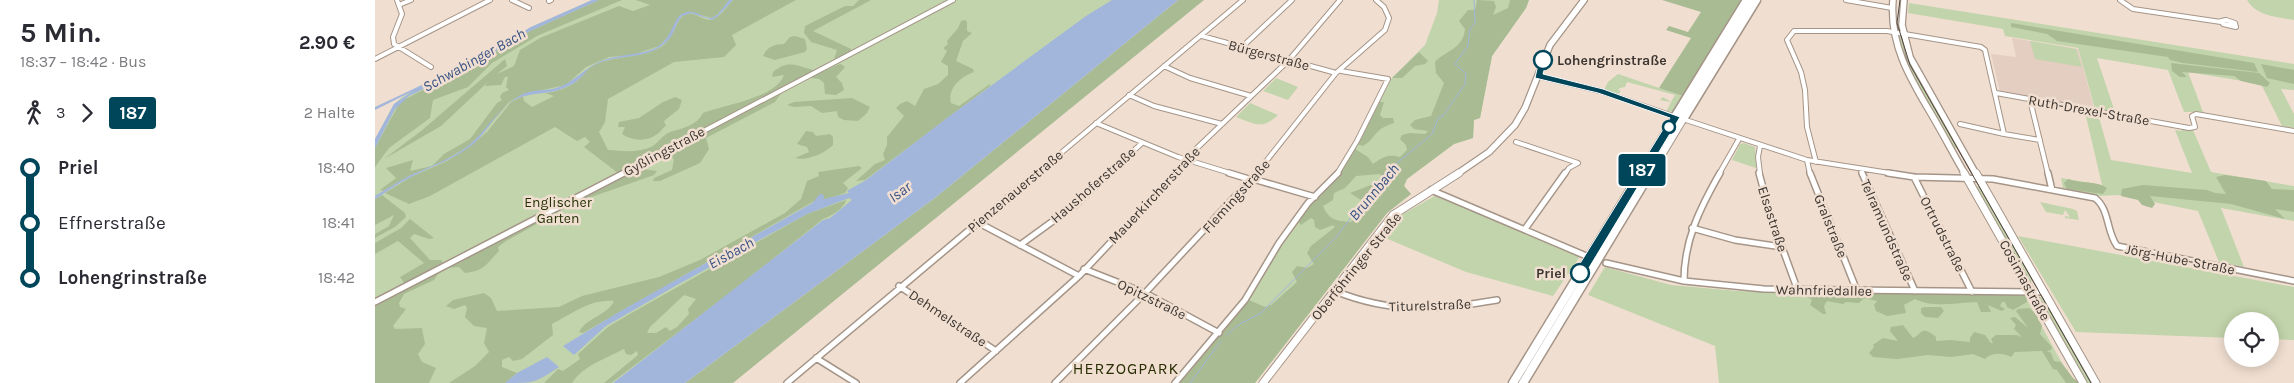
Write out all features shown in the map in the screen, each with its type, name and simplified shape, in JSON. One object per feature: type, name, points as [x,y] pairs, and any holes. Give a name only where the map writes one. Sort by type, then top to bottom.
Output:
[{"type":"highway","points":[[1679,118],[1747,0]]},
{"type":"highway","points":[[1679,118],[1755,0]]},
{"type":"main road","name":"Oberföhringer Straße","points":[[1263,383],[1393,215],[1408,203],[1468,168],[1499,143],[1514,127],[1522,115],[1547,52],[1584,0]]},
{"type":"main road","name":"Cosimastraße","points":[[1893,0],[1893,32],[1909,74],[2083,383]]},
{"type":"main road","name":"Cosimastraße","points":[[1904,0],[1901,11],[1903,33],[1906,47],[1917,72],[2096,383]]},
{"type":"main road","points":[[1513,383],[1638,178],[1679,118]]},
{"type":"main road","points":[[1523,383],[1603,262],[1679,118]]},
{"type":"street","points":[[411,0],[397,1],[402,16],[393,37],[394,44],[431,67]]},
{"type":"street","points":[[375,59],[490,0]]},
{"type":"street","points":[[512,0],[529,8]]},
{"type":"street","name":"Gyßlingstraße","points":[[375,302],[838,62],[953,0]]},
{"type":"street","name":"Pienzenauerstraße","points":[[787,383],[899,286],[979,223],[1243,0]]},
{"type":"street","points":[[1241,48],[1292,0]]},
{"type":"street","name":"Mauerkircherstraße","points":[[960,383],[1079,276],[1222,124],[1289,60],[1340,0]]},
{"type":"street","name":"Flemingstraße","points":[[1055,383],[1145,293],[1253,180],[1339,72],[1385,30],[1387,14],[1376,0]]},
{"type":"street","points":[[1846,0],[1892,8]]},
{"type":"street","points":[[2120,0],[2133,9],[2221,22]]},
{"type":"street","points":[[1816,162],[1807,127],[1805,90],[1798,62],[1787,40],[1794,31],[1893,32],[1981,47],[1985,50],[2004,134]]},
{"type":"street","name":"Bürgerstraße","points":[[1202,36],[1241,48],[1339,72],[1388,79],[1334,179],[1315,197]]},
{"type":"street","points":[[1164,66],[1190,78],[1251,96]]},
{"type":"street","points":[[1538,76],[1600,91],[1739,139],[1807,160],[1915,177],[1980,179]]},
{"type":"street","name":"Ruth-Drexel-Straße","points":[[1996,93],[2187,127],[2195,127],[2192,116],[2196,114],[2294,131]]},
{"type":"street","points":[[1129,95],[1154,106],[1222,124]]},
{"type":"street","points":[[2030,100],[2052,190]]},
{"type":"street","points":[[1096,123],[1187,160],[1315,197],[1279,243],[1249,294],[1219,333],[1175,383]]},
{"type":"street","points":[[1960,124],[2040,140]]},
{"type":"street","points":[[1684,281],[1685,251],[1693,228],[1739,139]]},
{"type":"street","points":[[1516,142],[1577,163],[1569,168],[1525,229]]},
{"type":"street","name":"Haushoferstraße","points":[[1020,245],[1075,205],[1142,143]]},
{"type":"street","name":"Elsastraße","points":[[1760,146],[1758,150],[1759,174],[1798,290]]},
{"type":"street","name":"Gralstraße","points":[[1807,160],[1811,178],[1857,291]]},
{"type":"street","name":"Telramundstraße","points":[[1861,169],[1915,291]]},
{"type":"street","name":"Ortrudstraße","points":[[1915,177],[1972,292]]},
{"type":"street","name":"Jörg-Hube-Straße","points":[[1980,179],[2052,190],[2099,200],[2102,204],[2113,241],[2119,246],[2294,281]]},
{"type":"street","name":"Wahnfriedallee","points":[[1431,190],[1603,262],[1684,281],[1798,290],[2044,292]]},
{"type":"street","points":[[979,223],[1079,276]]},
{"type":"street","points":[[1693,228],[1735,240],[1782,247]]},
{"type":"street","name":"Opitzstraße","points":[[1085,269],[1145,293],[1219,333]]},
{"type":"street","name":"Dehmelstraße","points":[[899,286],[996,351]]},
{"type":"street","name":"Titurelstraße","points":[[1335,291],[1365,303],[1388,307],[1435,307],[1497,300]]},
{"type":"street","points":[[816,358],[856,383]]},
{"type":"shaded area","points":[[2012,38],[2078,49],[2094,108],[2000,92],[1991,54],[2016,57]]},
{"type":"green space","name":"Englischer Garten","points":[[592,0],[1114,0],[617,383],[375,383],[375,139],[394,104],[429,80],[473,61],[531,27]]},
{"type":"green space","points":[[599,0],[622,0],[537,36],[492,63],[468,87],[433,100],[430,118],[389,148],[375,167],[375,148],[400,102],[506,46],[528,32]]},
{"type":"green space","points":[[636,0],[729,0],[718,14],[712,18],[690,12],[681,15],[670,35],[659,46],[633,55],[609,57],[586,67],[566,85],[523,94],[509,102],[484,132],[467,147],[442,162],[409,176],[383,191],[380,190],[396,178],[386,168],[413,160],[410,171],[432,166],[444,154],[470,139],[497,103],[502,100],[500,97],[502,93],[509,90],[506,87],[508,77],[505,77],[501,85],[485,86],[488,82],[441,126],[384,159],[421,131],[505,59],[507,66],[497,74],[514,66],[520,50],[540,38],[619,6],[633,11],[650,5]]},
{"type":"green space","points":[[733,0],[796,0],[732,35],[736,45],[724,57],[674,62],[608,99],[605,122],[599,132],[608,150],[635,151],[646,149],[656,144],[667,133],[693,124],[703,113],[748,100],[771,90],[784,75],[772,77],[773,72],[786,65],[822,71],[841,64],[845,67],[836,77],[842,83],[844,90],[836,95],[825,94],[824,83],[819,79],[805,77],[785,88],[775,102],[706,138],[709,149],[700,163],[660,181],[653,181],[654,178],[672,170],[674,159],[660,151],[645,159],[646,164],[643,169],[657,171],[654,175],[583,200],[578,199],[619,177],[618,173],[584,147],[590,142],[585,137],[577,141],[555,127],[430,196],[409,204],[385,193],[411,177],[447,161],[469,147],[487,132],[511,102],[523,96],[524,101],[532,107],[554,96],[545,93],[573,84],[594,65],[653,51],[661,47],[666,43],[680,20],[686,14],[689,13],[712,20],[721,14]]},
{"type":"green space","points":[[859,0],[871,0],[813,31],[851,49],[850,53],[834,59],[837,50],[811,42],[804,33],[805,26],[845,6],[853,6]]},
{"type":"green space","points":[[1178,0],[1204,0],[733,383],[685,383],[936,197]]},
{"type":"green space","points":[[1439,0],[1529,0],[1526,8],[1492,56],[1480,118],[1474,120],[1473,138],[1454,144],[1407,179],[1404,186],[1411,194],[1387,213],[1255,383],[1180,383],[1249,300],[1281,243],[1310,204],[1336,179],[1355,149],[1390,80],[1425,45],[1437,13]]},
{"type":"green space","points":[[1477,0],[1494,1],[1496,7],[1493,15],[1508,8],[1510,0],[1529,0],[1526,8],[1492,56],[1480,118],[1474,120],[1473,138],[1454,144],[1407,179],[1404,186],[1411,194],[1387,213],[1255,383],[1180,383],[1249,300],[1265,307],[1271,305],[1297,282],[1292,272],[1297,266],[1307,268],[1314,264],[1307,253],[1311,246],[1335,227],[1333,225],[1320,230],[1315,227],[1314,220],[1311,218],[1301,225],[1298,221],[1310,204],[1336,179],[1355,149],[1368,157],[1373,164],[1386,157],[1400,157],[1407,150],[1406,145],[1400,139],[1402,135],[1410,133],[1425,134],[1428,131],[1414,129],[1410,125],[1415,120],[1431,116],[1444,83],[1436,73],[1435,62],[1461,41],[1465,29],[1459,21],[1468,10],[1475,10]],"holes":[[[1380,174],[1384,180],[1350,193],[1366,203],[1351,222],[1334,219],[1323,206],[1333,200],[1334,193],[1345,188],[1356,176]]]},
{"type":"green space","points":[[1662,0],[1743,0],[1683,96],[1659,88],[1691,38],[1666,30],[1669,26],[1688,32],[1701,12]]},
{"type":"green space","points":[[2247,0],[2294,0],[2294,20],[2261,13]]},
{"type":"green space","points":[[1909,3],[2294,64],[2294,90],[2281,89],[2294,114],[2294,128],[2282,126],[2261,84],[2188,72],[2203,112],[2184,112],[2168,70],[2097,58],[2115,112],[2095,109],[2078,48],[2005,36],[2003,29],[1908,13]]},
{"type":"green space","points":[[965,20],[967,22],[967,31],[972,33],[963,41],[956,61],[973,69],[974,72],[965,76],[953,88],[950,98],[951,103],[959,106],[990,84],[990,86],[865,180],[856,181],[875,164],[885,160],[883,154],[887,145],[887,137],[904,116],[896,108],[907,101],[915,106],[924,89],[938,84],[948,75],[948,66],[941,62],[947,51],[943,48],[948,44],[947,41],[958,28],[961,21]]},
{"type":"green space","points":[[2011,23],[2254,63],[2258,72],[2183,63],[2170,60],[2168,57],[2057,41],[2047,34],[2011,27]]},
{"type":"green space","points":[[795,36],[805,39],[807,49],[805,52],[775,60],[763,56],[771,47],[784,44],[790,37]]},
{"type":"green space","points":[[1896,36],[1902,37],[1920,80],[1960,148],[1951,148],[1911,75]]},
{"type":"green space","points":[[2030,41],[2076,49],[2082,67],[2035,59]]},
{"type":"green space","points":[[1419,52],[1428,61],[1425,64],[1415,66],[1402,78],[1392,78]]},
{"type":"green space","points":[[2171,63],[2259,73],[2270,83],[2267,87],[2241,81],[2234,76],[2182,72],[2187,77],[2180,77],[2172,71]]},
{"type":"green space","points":[[2261,64],[2294,70],[2294,84],[2267,78]]},
{"type":"green space","points":[[1618,74],[1683,96],[1675,111],[1666,112],[1675,95],[1627,82],[1625,87],[1618,90],[1621,91],[1618,94],[1604,90],[1608,82]]},
{"type":"green space","points":[[1276,78],[1298,87],[1288,100],[1263,91]]},
{"type":"green space","points":[[675,97],[682,100],[679,109],[664,121],[666,126],[653,137],[640,140],[622,134],[625,127],[618,127],[619,122],[639,118],[663,102]]},
{"type":"green space","points":[[1663,97],[1671,102],[1660,100]]},
{"type":"green space","points":[[852,98],[870,107],[867,113],[858,121],[844,120],[838,117],[837,111],[822,113],[811,106],[794,107],[787,105],[794,102]]},
{"type":"green space","points":[[1378,102],[1384,102],[1380,115],[1383,118],[1393,118],[1394,123],[1382,128],[1363,146],[1357,144]]},
{"type":"green space","points":[[1250,103],[1278,115],[1267,123],[1262,124],[1236,117]]},
{"type":"green space","points":[[2085,112],[2098,114],[2111,160],[2192,173],[2175,130],[2182,131],[2181,128],[2193,130],[2211,172],[2294,186],[2294,221],[2221,208],[2244,267],[2219,262],[2198,211],[2118,195],[2099,196],[2063,188],[2061,178],[2102,185]]},
{"type":"green space","points":[[806,131],[813,132],[816,136],[830,134],[833,137],[833,145],[815,156],[795,158],[809,152],[807,147],[797,144]]},
{"type":"green space","points":[[1744,143],[1755,147],[1756,168],[1732,160],[1740,144]]},
{"type":"green space","points":[[859,166],[862,168],[843,183],[848,188],[845,193],[821,201],[816,200],[583,333],[579,332],[583,327],[607,310],[614,301],[590,304],[552,324],[553,335],[522,359],[513,361],[509,357],[502,360],[502,367],[517,373],[505,383],[449,383],[475,366],[489,352],[484,343],[487,328],[474,326],[465,317],[467,308],[465,305],[454,309],[446,306],[453,300],[484,293],[491,298],[497,311],[559,307],[582,296],[659,277],[700,260],[785,213],[801,199],[807,181],[819,176],[818,172]]},
{"type":"green space","points":[[2225,175],[2266,181],[2272,189],[2294,190],[2294,212],[2275,209],[2285,219],[2231,204],[2150,196],[2155,204],[2152,208],[2142,205],[2138,200],[2121,196],[2122,189],[2143,185],[2207,190],[2226,194],[2216,177]]},
{"type":"green space","points":[[2068,179],[2098,184],[2107,188],[2103,194],[2067,189],[2064,183]]},
{"type":"green space","points":[[1974,186],[1981,187],[2035,281],[2027,281]]},
{"type":"green space","points":[[1438,194],[1581,255],[1553,296],[1466,272],[1383,237],[1398,217]]},
{"type":"green space","points":[[382,195],[405,213],[406,217],[395,227],[375,238],[375,234],[389,226],[394,215],[375,225],[375,199]]},
{"type":"green space","points":[[846,200],[837,212],[823,219],[726,296],[611,383],[604,383],[638,355],[637,351],[631,355],[626,354],[624,349],[602,359],[589,367],[572,383],[544,383],[558,369],[563,371],[580,359],[578,354],[608,327],[807,214]],"holes":[[[684,295],[696,299],[688,309],[689,314],[677,327],[670,331],[666,327],[656,333],[647,333],[650,327]]]},
{"type":"green space","points":[[570,202],[572,203],[569,206],[498,247],[499,251],[481,269],[465,273],[459,267],[447,268],[438,274],[434,280],[404,294],[399,303],[400,307],[406,309],[393,326],[395,329],[422,328],[425,344],[418,354],[422,362],[436,368],[429,383],[375,383],[375,306],[419,280]]},
{"type":"green space","points":[[2040,202],[2073,209],[2077,211],[2079,220],[2065,218],[2065,216],[2070,217],[2065,210],[2063,215],[2046,212]]},
{"type":"green space","points":[[410,219],[434,238],[429,239],[414,234],[410,238],[430,260],[441,260],[443,263],[405,284],[400,277],[424,263],[398,241],[375,254],[375,243],[401,228]]},
{"type":"green space","points":[[2018,236],[2294,287],[2294,340],[2279,339],[2279,312],[2224,312],[2224,338],[2076,332]]},
{"type":"green space","points":[[1605,267],[1671,285],[1738,291],[2025,296],[2073,383],[1719,383],[1715,346],[1588,295]]},
{"type":"green space","points":[[1808,292],[2019,294],[2027,296],[2027,302],[2013,310],[2007,307],[2005,302],[2002,302],[2000,306],[2005,309],[2002,311],[1988,305],[1991,312],[1981,312],[1977,302],[1937,304],[1915,299],[1904,305],[1906,313],[1887,316],[1876,311],[1874,305],[1877,301],[1864,298],[1859,303],[1846,302],[1843,304],[1827,301],[1824,306],[1826,314],[1823,314],[1810,305],[1812,300],[1804,294]]},
{"type":"green space","points":[[2036,297],[2045,297],[2094,383],[2085,383]]},
{"type":"green space","points":[[1941,307],[1944,311],[1938,318],[1925,317],[1921,313],[1921,308]]},
{"type":"green space","points":[[2029,308],[2036,314],[2042,326],[2040,334],[2052,347],[2051,350],[2047,351],[2051,353],[2054,361],[2061,362],[2073,378],[2080,383],[2066,383],[2057,370],[2053,369],[2042,351],[2015,352],[2011,357],[1994,354],[1985,359],[1973,354],[1951,357],[1928,355],[1897,359],[1873,357],[1869,353],[1874,347],[1873,345],[1883,338],[1898,341],[1890,331],[1891,327],[1903,325],[1913,338],[1927,331],[1936,337],[1936,341],[1970,342],[1974,332],[1985,335],[1991,343],[1993,343],[1991,339],[1996,335],[2017,335],[2022,337],[2014,329],[2016,325],[2010,318],[2015,317],[2028,328],[2016,311]]},
{"type":"water","points":[[592,0],[599,0],[528,32],[476,63],[409,96],[395,109],[375,148],[375,139],[394,104],[413,91],[375,110],[375,107],[473,61],[531,27]]},
{"type":"water","points":[[729,0],[733,0],[712,20],[691,13],[682,16],[668,41],[648,53],[602,62],[591,67],[577,81],[564,88],[553,92],[523,96],[513,100],[527,92],[562,86],[589,67],[601,61],[653,49],[666,40],[682,14],[691,12],[712,18],[718,14]]},
{"type":"water","points":[[1112,0],[1178,0],[936,197],[685,383],[613,383],[823,220],[830,218],[852,200],[849,198],[807,214],[677,285],[606,326],[574,355],[563,346],[619,312],[816,201],[849,193],[847,191],[866,180],[1086,16]]},
{"type":"water","points":[[500,111],[480,137],[461,153],[406,179],[375,199],[375,196],[402,180],[448,159],[468,146],[482,133]]},
{"type":"water","points":[[547,357],[559,367],[534,381],[505,383],[517,373]]},
{"type":"waterway","name":"Brunnbach","points":[[1227,335],[1238,325],[1261,313],[1337,236],[1385,173],[1432,134],[1438,118],[1443,116],[1465,84],[1466,74],[1455,64],[1468,46],[1470,29],[1475,23],[1474,0]]},
{"type":"waterway","points":[[814,206],[821,197]]},
{"type":"waterway","name":"Brunnbach","points":[[1190,383],[1221,341]]},
{"type":"tram line","points":[[1900,0],[1897,23],[1910,65],[2091,383]]},
{"type":"bus line","name":"187","points":[[1543,60],[1538,76],[1600,91],[1675,117],[1580,273]]},
{"type":"place","name":"Lohengrinstraße","points":[[1543,60]]},
{"type":"place","name":"Priel","points":[[1580,273]]},
{"type":"district","name":"HERZOGPARK","points":[[1126,368]]},
{"type":"water label","name":"Schwabinger Bach","points":[[474,60]]},
{"type":"water label","name":"Isar","points":[[900,192]]},
{"type":"water label","name":"Eisbach","points":[[731,253]]}]
